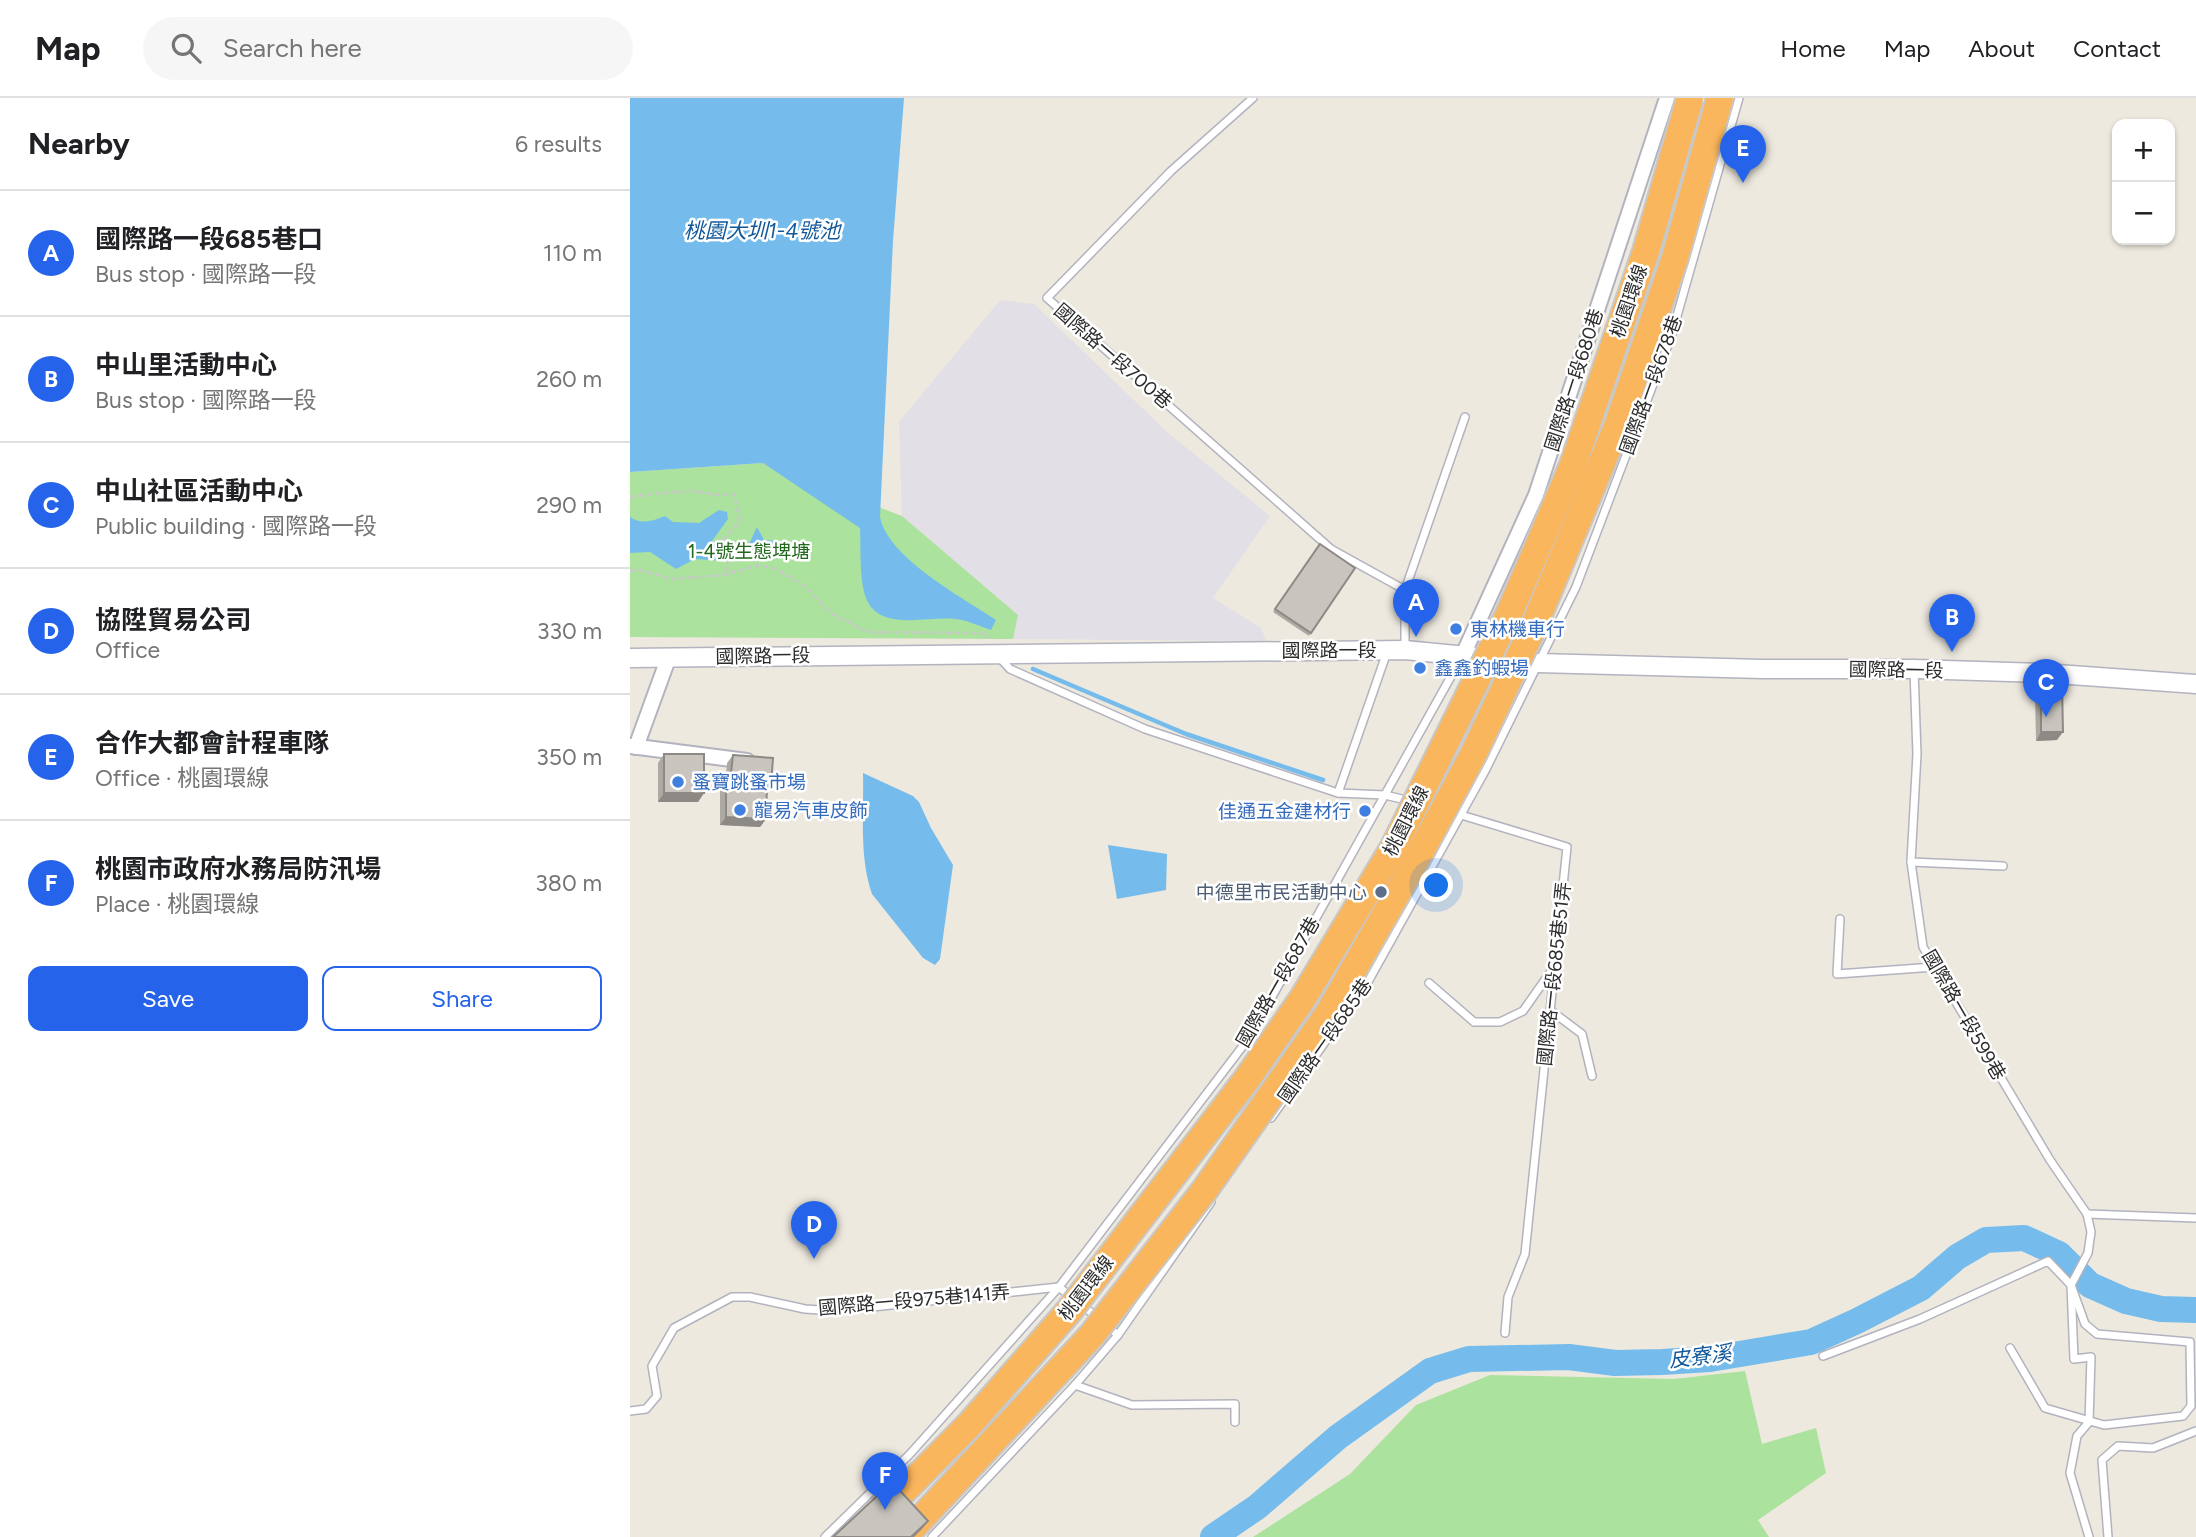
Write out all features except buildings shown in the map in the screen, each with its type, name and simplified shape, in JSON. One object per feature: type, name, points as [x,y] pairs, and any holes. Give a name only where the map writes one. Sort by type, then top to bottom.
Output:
[{"type":"highway","name":"桃園環線","points":[[858,1537],[970,1424],[1069,1311],[1255,1067],[1303,998],[1394,847],[1509,614],[1573,465],[1646,251],[1690,98]]},
{"type":"highway","name":"桃園環線","points":[[904,1537],[1092,1335],[1204,1191],[1328,1014],[1411,869],[1474,753],[1534,626],[1618,424],[1675,258],[1720,98]]},
{"type":"street","name":"國際路一段680巷","points":[[1463,655],[1536,495],[1667,98]]},
{"type":"street","name":"國際路一段","points":[[630,658],[1396,650],[1538,663],[2043,673],[2196,684]]},
{"type":"street","points":[[668,659],[633,747],[756,762]]},
{"type":"lane","name":"國際路一段700巷","points":[[1253,98],[1171,171],[1047,298],[1331,548],[1405,590]]},
{"type":"lane","name":"國際路一段678巷","points":[[1538,663],[1576,587],[1671,337],[1739,98]]},
{"type":"lane","points":[[1338,793],[1396,650],[1405,590],[1465,417]]},
{"type":"lane","points":[[996,653],[1010,669],[1145,729],[1338,793],[1385,795],[1423,804]]},
{"type":"lane","name":"國際路一段687巷","points":[[825,1537],[910,1454],[1059,1287],[1248,1038],[1463,655]]},
{"type":"lane","name":"國際路一段685巷","points":[[1267,1124],[1369,980],[1485,771],[1538,663]]},
{"type":"lane","name":"國際路一段599巷","points":[[1914,669],[1917,754],[1911,862],[1923,947],[2050,1160],[2087,1214]]},
{"type":"lane","name":"國際路一段685巷51弄","points":[[1436,808],[1567,847],[1524,1254],[1508,1297],[1505,1333]]},
{"type":"lane","points":[[1911,862],[2003,866]]},
{"type":"lane","points":[[1840,919],[1837,974],[1934,967]]},
{"type":"lane","points":[[1429,982],[1474,1021],[1500,1022],[1523,1011],[1555,966]]},
{"type":"lane","points":[[1550,1010],[1581,1034],[1592,1076]]},
{"type":"lane","points":[[932,1537],[1075,1385],[1118,1335],[1220,1191]]},
{"type":"lane","points":[[2089,1537],[2070,1473],[2077,1436],[2089,1422],[2091,1357],[2074,1359],[2071,1285],[2088,1253],[2091,1231],[2087,1214],[2196,1218]]},
{"type":"lane","points":[[1823,1356],[1920,1319],[2048,1261],[2071,1285],[2085,1324],[2097,1334],[2190,1342],[2191,1406],[2183,1416],[2104,1425],[2045,1408],[2010,1348]]},
{"type":"lane","points":[[1059,1287],[1118,1335]]},
{"type":"lane","name":"國際路一段975巷141弄","points":[[630,1411],[646,1409],[657,1396],[652,1366],[674,1328],[733,1297],[750,1297],[805,1309],[835,1311],[1059,1287]]},
{"type":"lane","points":[[1075,1385],[1132,1405],[1235,1404],[1236,1422]]},
{"type":"lane","points":[[2108,1537],[2102,1460],[2118,1446],[2153,1448],[2196,1431]]},
{"type":"path","points":[[630,498],[694,491],[716,495],[734,494],[740,521],[723,540],[737,548],[724,575]]},
{"type":"path","points":[[630,571],[640,570],[672,579],[724,575],[759,565],[776,569],[805,586],[832,614],[868,632],[986,633]]},
{"type":"shaded area","points":[[1000,300],[1034,304],[1166,431],[1270,516],[1213,598],[1261,628],[1266,641],[1013,639],[1018,615],[902,516],[899,422]]},
{"type":"green space","name":"1-4號生態埤塘","points":[[763,463],[902,516],[1018,615],[1013,639],[630,637],[630,472]]},
{"type":"green space","points":[[1745,1371],[1762,1444],[1816,1428],[1826,1473],[1758,1520],[1769,1537],[1253,1537],[1350,1474],[1416,1405],[1490,1375],[1674,1379]]},
{"type":"water","name":"桃園大圳1-4號池","points":[[630,98],[904,98],[893,241],[880,517],[886,532],[911,562],[996,620],[991,630],[960,620],[892,619],[872,609],[866,598],[861,573],[860,528],[763,463],[630,472]]},
{"type":"water","points":[[719,510],[727,512],[728,519],[712,541],[728,554],[725,561],[695,559],[676,569],[650,552],[630,553],[630,517],[643,522],[665,516],[673,522],[699,523]]},
{"type":"water","points":[[757,527],[764,540],[776,541],[785,548],[755,553],[748,546]]},
{"type":"water","points":[[863,773],[913,796],[919,802],[953,865],[940,959],[935,965],[923,958],[872,894],[865,865]]},
{"type":"water","points":[[1108,845],[1167,854],[1166,890],[1117,899]]},
{"type":"waterway","points":[[1033,669],[1186,734],[1323,780]]},
{"type":"waterway","name":"皮寮溪","points":[[1213,1537],[1257,1507],[1338,1437],[1430,1371],[1469,1359],[1569,1357],[1615,1363],[1662,1362],[1710,1359],[1811,1342],[1921,1288],[1957,1257],[1986,1240],[2024,1238],[2059,1254],[2090,1285],[2126,1301],[2161,1309],[2196,1310]]},
{"type":"place","name":"合作大都會計程車隊","points":[[1743,183]]},
{"type":"place","name":"東林機車行","points":[[1456,629]]},
{"type":"place","name":"國際路一段685巷口","points":[[1416,637]]},
{"type":"place","name":"中山里活動中心","points":[[1952,652]]},
{"type":"place","name":"鑫鑫釣蝦場","points":[[1420,668]]},
{"type":"place","name":"中山社區活動中心","points":[[2046,717]]},
{"type":"place","name":"蚤寶跳蚤市場","points":[[678,782]]},
{"type":"place","name":"龍易汽車皮飾","points":[[740,810]]},
{"type":"place","name":"佳通五金建材行","points":[[1365,811]]},
{"type":"place","name":"中德里市民活動中心","points":[[1381,892]]},
{"type":"place","name":"協陞貿易公司","points":[[814,1259]]},
{"type":"place","name":"桃園市政府水務局防汛場","points":[[885,1510]]}]
